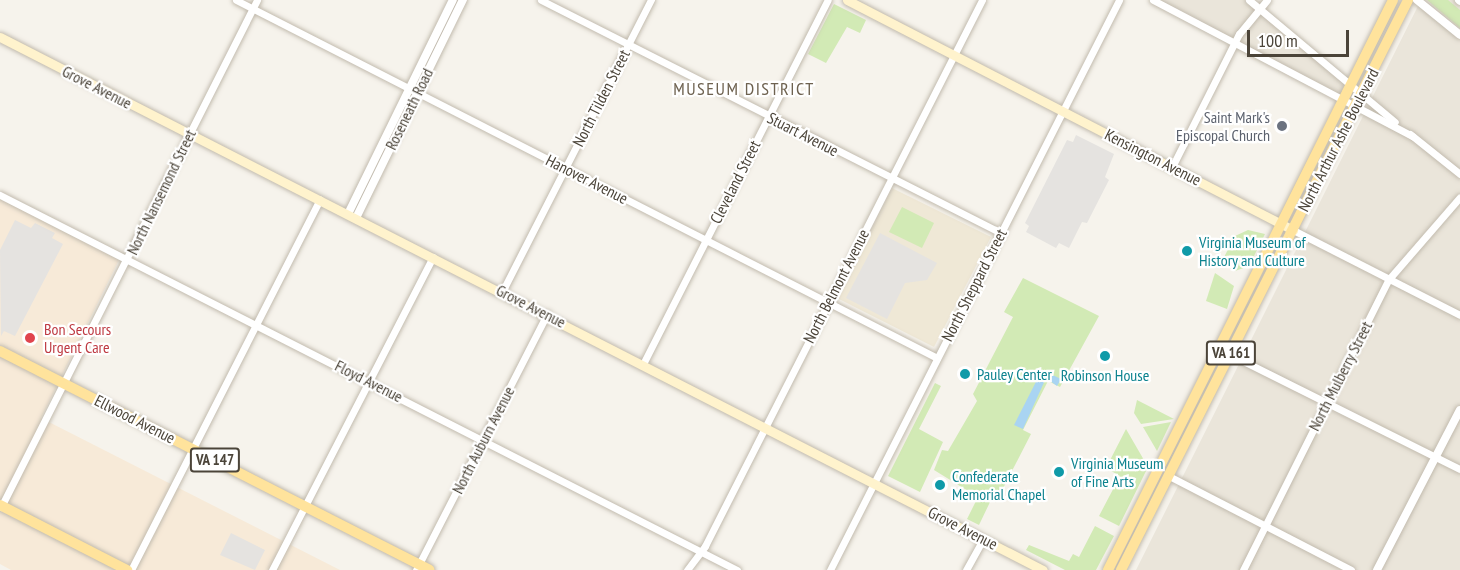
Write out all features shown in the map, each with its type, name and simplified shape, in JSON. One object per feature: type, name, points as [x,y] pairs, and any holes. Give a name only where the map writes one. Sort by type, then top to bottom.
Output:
[{"type":"main road","name":"Kensington Avenue","points":[[847,0],[1293,230]]},
{"type":"main road","name":"North Arthur Ashe Boulevard","points":[[1121,570],[1219,349],[1393,0]]},
{"type":"main road","name":"North Arthur Ashe Boulevard","points":[[1108,570],[1230,354],[1408,0]]},
{"type":"main road","name":"Grove Avenue","points":[[0,32],[17,45]]},
{"type":"main road","name":"Grove Avenue","points":[[0,37],[547,314],[1044,570]]},
{"type":"main road","name":"Ellwood Avenue","points":[[0,351],[422,568]]},
{"type":"main road","points":[[1,507],[129,570]]},
{"type":"street","name":"Hanover Avenue","points":[[236,0],[937,358]]},
{"type":"street","name":"North Nansemond Street","points":[[1,507],[257,0]]},
{"type":"street","name":"Roseneath Road","points":[[352,216],[413,91],[453,0]]},
{"type":"street","name":"Roseneath Road","points":[[413,91],[463,0]]},
{"type":"street","name":"Stuart Avenue","points":[[541,0],[1001,233]]},
{"type":"street","name":"North Tilden Street","points":[[502,292],[651,0]]},
{"type":"street","name":"Cleveland Street","points":[[643,364],[828,0]]},
{"type":"street","name":"North Belmont Avenue","points":[[687,570],[700,551],[766,427],[982,0]]},
{"type":"street","name":"North Sheppard Street","points":[[830,570],[1119,0]]},
{"type":"street","points":[[1153,0],[1344,98],[1359,99]]},
{"type":"street","points":[[1249,0],[1350,85],[1359,99],[1412,136],[1460,174]]},
{"type":"street","points":[[1172,167],[1235,42],[1267,0]]},
{"type":"street","points":[[1418,0],[1460,35]]},
{"type":"street","name":"Floyd Avenue","points":[[0,195],[737,570]]},
{"type":"street","name":"North Mulberry Street","points":[[1243,570],[1389,279],[1460,196]]},
{"type":"street","points":[[129,570],[320,200]]},
{"type":"street","name":"Kensington Avenue","points":[[1293,230],[1460,315]]},
{"type":"street","points":[[272,570],[433,257]]},
{"type":"street","name":"North Auburn Avenue","points":[[422,568],[547,314]]},
{"type":"street","points":[[1219,349],[1460,469]]},
{"type":"street","points":[[1377,570],[1460,410]]},
{"type":"street","points":[[1163,472],[1351,570]]},
{"type":"street","points":[[966,570],[983,539]]},
{"type":"shaded area","points":[[1153,0],[1249,0],[1350,85],[1344,98]]},
{"type":"shaded area","points":[[1421,0],[1460,0],[1460,570],[1136,570]]},
{"type":"shaded area","points":[[1076,135],[1114,154],[1105,177],[1109,180],[1087,223],[1082,222],[1069,248],[1059,243],[1056,248],[1026,232],[1029,226],[1025,223],[1067,140],[1073,142]]},
{"type":"shaded area","points":[[892,188],[991,237],[934,347],[837,298]]},
{"type":"shaded area","points":[[0,196],[119,260],[41,418],[340,570],[11,570],[0,564]]},
{"type":"shaded area","points":[[15,220],[31,228],[35,223],[55,233],[52,238],[63,244],[15,336],[4,331],[1,336],[0,250]]},
{"type":"shaded area","points":[[880,233],[937,263],[927,280],[905,283],[887,319],[846,298]]},
{"type":"shaded area","points":[[231,533],[265,550],[255,570],[220,555]]},
{"type":"green space","points":[[1427,0],[1448,0],[1460,10],[1460,28]]},
{"type":"green space","points":[[834,4],[866,20],[860,33],[847,27],[826,63],[808,54]]},
{"type":"green space","points":[[902,207],[934,223],[922,248],[889,232]]},
{"type":"green space","points":[[1248,230],[1265,234],[1249,266],[1235,271],[1221,263],[1235,236]]},
{"type":"green space","points":[[1215,273],[1234,286],[1227,309],[1206,301]]},
{"type":"green space","points":[[1023,278],[1099,316],[1060,387],[1048,381],[1023,430],[1031,434],[996,502],[991,500],[979,525],[967,519],[980,493],[973,494],[934,470],[942,450],[948,451],[977,401],[973,394],[1013,317],[1004,312]]},
{"type":"green space","points":[[935,383],[941,386],[919,429],[943,442],[920,492],[888,476]]},
{"type":"green space","points":[[1137,400],[1174,419],[1141,424],[1134,413]]},
{"type":"green space","points":[[1171,422],[1157,451],[1143,427]]},
{"type":"green space","points":[[1126,429],[1148,467],[1119,526],[1099,516],[1120,476],[1106,468]]},
{"type":"green space","points":[[1095,526],[1114,536],[1096,570],[1065,570],[1026,550],[1029,545],[1069,561],[1073,554],[1079,557]]},
{"type":"water","points":[[1042,370],[1061,379],[1057,386],[1046,378],[1023,429],[1014,425]]},
{"type":"place","name":"Saint Mark's Episcopal Church","points":[[1282,126]]},
{"type":"place","name":"Virginia Museum of History and Culture","points":[[1187,251]]},
{"type":"place","name":"Bon Secours Urgent Care","points":[[30,338]]},
{"type":"place","name":"Robinson House","points":[[1105,356]]},
{"type":"place","name":"Pauley Center","points":[[965,374]]},
{"type":"place","name":"Virginia Museum of Fine Arts","points":[[1059,472]]},
{"type":"place","name":"Confederate Memorial Chapel","points":[[940,485]]},
{"type":"district","name":"MUSEUM DISTRICT","points":[[744,89]]}]
